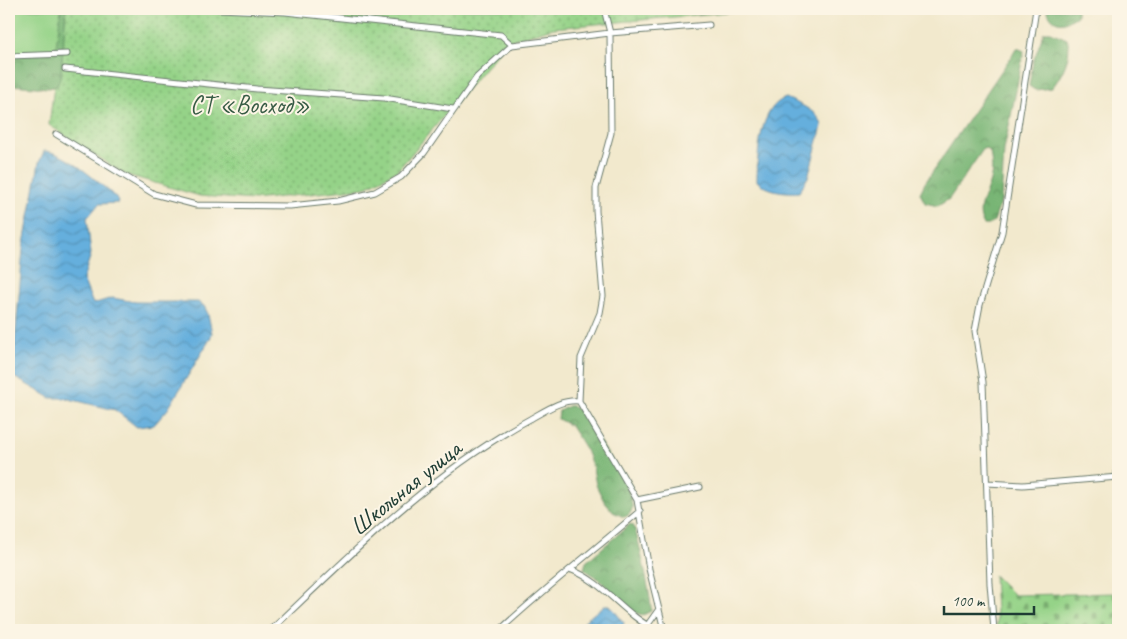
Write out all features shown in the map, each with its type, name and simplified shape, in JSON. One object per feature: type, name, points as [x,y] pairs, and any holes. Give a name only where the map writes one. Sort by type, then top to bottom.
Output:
[{"type":"street","points":[[219,9],[285,12],[501,36],[512,45]]},
{"type":"street","points":[[604,9],[610,32],[610,133],[596,188],[597,238],[602,296],[600,313],[581,358],[579,400],[637,500],[649,568],[664,630]]},
{"type":"street","points":[[994,630],[982,367],[975,331],[980,305],[1002,232],[1036,9]]},
{"type":"street","points":[[56,134],[154,194],[196,205],[290,206],[338,201],[375,192],[401,177],[424,153],[477,77],[512,45],[610,32],[708,25]]},
{"type":"street","points":[[9,56],[67,54]]},
{"type":"street","points":[[65,69],[257,89],[384,98],[453,109]]},
{"type":"street","name":"Школьная улица","points":[[271,630],[344,560],[430,485],[512,429],[562,402],[579,400]]},
{"type":"street","points":[[987,483],[1023,485],[1118,477],[1118,433]]},
{"type":"street","points":[[637,500],[700,487]]},
{"type":"street","points":[[500,630],[640,511]]},
{"type":"street","points":[[572,570],[596,582],[646,628],[656,630]]},
{"type":"street","points":[[646,628],[659,609]]},
{"type":"green space","points":[[9,9],[66,9],[61,75],[57,86],[49,88],[9,85]]},
{"type":"green space","points":[[9,9],[61,9],[55,54],[9,54]]},
{"type":"green space","name":"СТ «Восход»","points":[[64,9],[761,9],[553,28],[508,41],[397,171],[364,188],[254,200],[200,196],[124,174],[49,125]]},
{"type":"green space","points":[[1047,9],[1077,9],[1077,16],[1068,21],[1059,22],[1052,19]]},
{"type":"green space","points":[[1044,32],[1051,32],[1067,39],[1069,52],[1066,65],[1052,88],[1035,90],[1029,86],[1033,62]]},
{"type":"green space","points":[[1017,48],[1024,51],[1004,150],[1001,201],[994,221],[989,225],[984,225],[980,213],[992,170],[990,151],[984,148],[949,199],[938,206],[925,203],[920,193],[925,183]]},
{"type":"green space","points":[[568,406],[579,410],[618,471],[630,496],[632,508],[628,515],[624,517],[613,512],[604,501],[596,485],[593,468],[586,450],[571,426],[558,419],[559,411]]},
{"type":"green space","points":[[630,524],[633,525],[638,540],[650,596],[651,611],[643,615],[633,612],[596,577],[584,569],[586,562]]},
{"type":"green space","points":[[994,575],[1014,595],[1118,593],[1118,630],[997,630]]},
{"type":"water","points":[[786,98],[813,112],[822,126],[808,177],[799,192],[776,191],[757,181],[759,146],[765,121],[777,103]]},
{"type":"water","points":[[44,151],[63,157],[73,163],[117,198],[118,203],[99,204],[87,218],[91,254],[83,279],[93,304],[112,298],[136,302],[198,302],[204,306],[208,314],[212,333],[210,339],[168,409],[154,425],[137,427],[115,410],[65,398],[51,398],[12,376],[23,249],[39,163]]},
{"type":"water","points":[[605,605],[610,605],[624,623],[621,630],[579,630],[587,619]]}]
